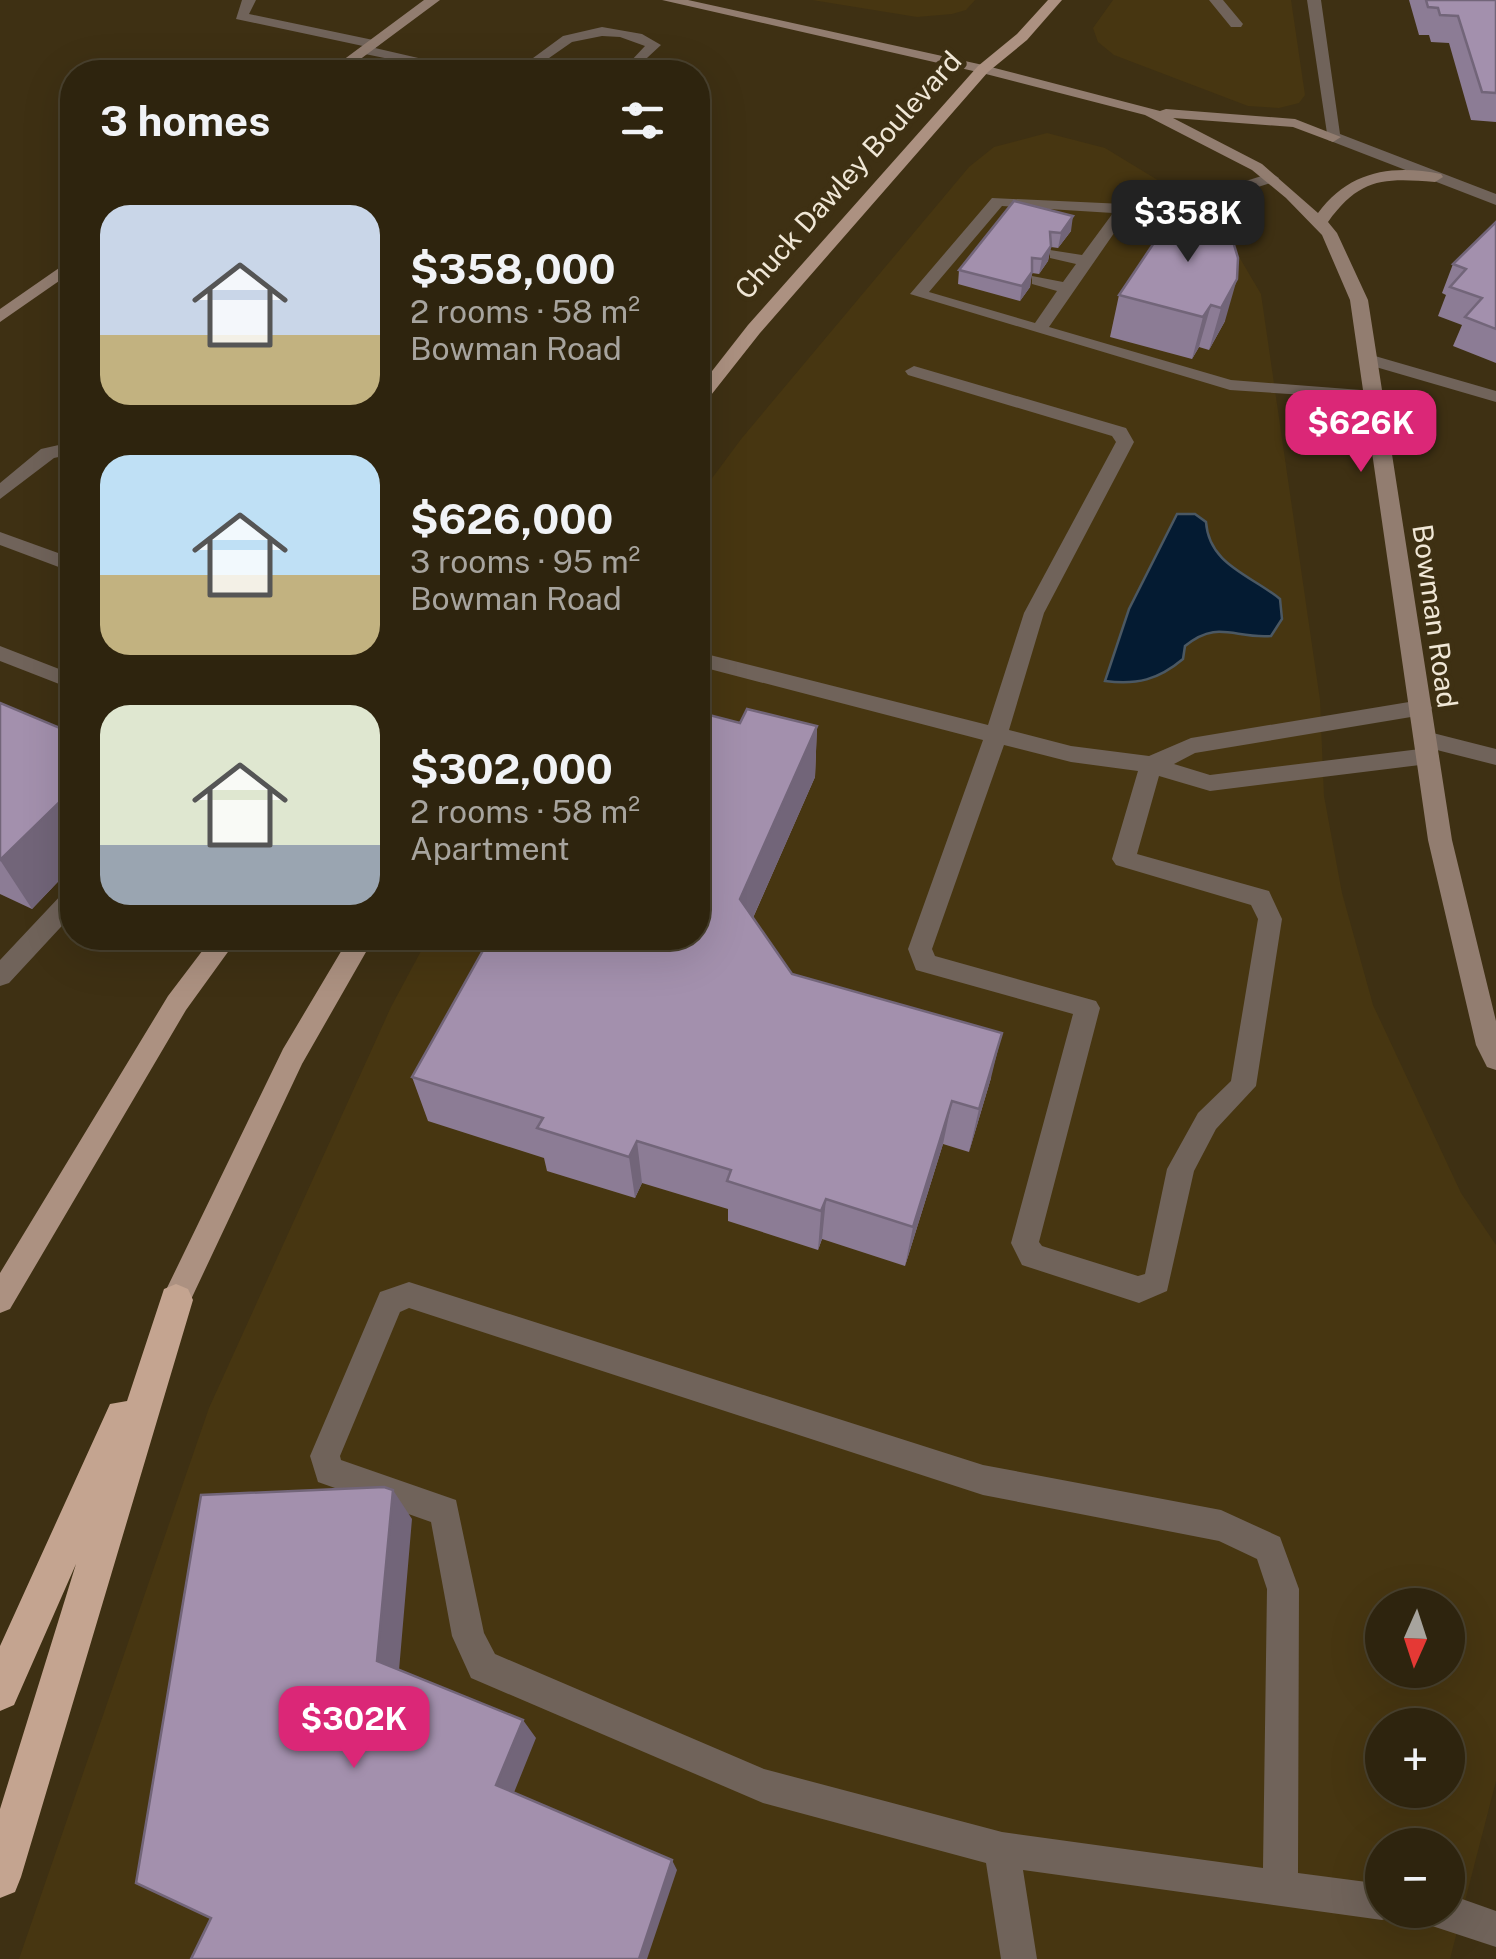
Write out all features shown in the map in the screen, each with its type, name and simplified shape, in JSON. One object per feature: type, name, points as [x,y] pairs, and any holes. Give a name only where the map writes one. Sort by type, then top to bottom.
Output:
[{"type":"highway","points":[[0,1691],[176,1300]]},
{"type":"highway","points":[[0,1878],[176,1300]]},
{"type":"main road","points":[[351,60],[433,0]]},
{"type":"main road","name":"Bowman Road","points":[[670,0],[984,69],[1150,112],[1214,142],[1271,178],[1320,222],[1360,300],[1440,840],[1495,1057]]},
{"type":"main road","name":"Chuck Dawley Boulevard","points":[[710,385],[984,69],[1022,38],[1055,0]]},
{"type":"main road","points":[[1150,112],[1294,123],[1333,138]]},
{"type":"main road","points":[[1320,222],[1339,192],[1362,178],[1434,176]]},
{"type":"main road","points":[[0,317],[60,273]]},
{"type":"main road","points":[[0,1300],[178,1003],[217,950]]},
{"type":"main road","points":[[176,1300],[292,1057],[355,950]]},
{"type":"street","points":[[249,0],[241,16],[423,60]]},
{"type":"street","points":[[1216,0],[1236,24]]},
{"type":"street","points":[[1314,0],[1333,138],[1496,200]]},
{"type":"street","points":[[533,60],[539,53],[590,32],[642,38],[654,45],[640,60]]},
{"type":"street","points":[[1271,178],[1168,211],[998,201],[918,294],[1230,385],[1374,396]]},
{"type":"street","points":[[1038,330],[1124,208]]},
{"type":"street","points":[[972,231],[993,236]]},
{"type":"street","points":[[1056,254],[1086,261]]},
{"type":"street","points":[[950,256],[974,263]]},
{"type":"street","points":[[1038,280],[1067,288]]},
{"type":"street","points":[[1368,359],[1496,397]]},
{"type":"street","points":[[914,371],[1119,432],[1125,442],[1034,612],[996,736],[920,949],[924,963],[1087,1008],[1025,1242],[1032,1256],[1139,1290],[1157,1282],[1180,1169],[1207,1121],[1243,1086],[1270,919],[1260,898],[1124,860],[1152,765],[1191,746],[1421,708]]},
{"type":"street","points":[[0,493],[48,453],[60,450]]},
{"type":"street","points":[[0,538],[60,560]]},
{"type":"street","points":[[0,653],[60,677]]},
{"type":"street","points":[[710,661],[996,736],[1071,754],[1152,765],[1210,783],[1426,747],[1496,757]]},
{"type":"street","points":[[0,976],[60,913]]},
{"type":"street","points":[[1280,1888],[1283,1588],[1269,1548],[1221,1526],[982,1480],[408,1295],[390,1302],[325,1456],[329,1471],[445,1512],[468,1636],[483,1666],[762,1786],[1002,1850],[1365,1900]]},
{"type":"street","points":[[1002,1850],[1019,1959]]},
{"type":"street","points":[[1465,1916],[1496,1929]]},
{"type":"shaded area","points":[[812,0],[975,0],[966,10],[917,17]]},
{"type":"shaded area","points":[[1113,0],[1291,0],[1305,95],[1299,103],[1279,108],[1248,106],[1114,55],[1098,42],[1093,28]]},
{"type":"shaded area","points":[[1047,133],[1105,148],[1174,190],[1235,250],[1261,294],[1320,700],[1324,796],[1342,893],[1373,1005],[1461,1193],[1496,1245],[1496,1781],[1465,1901],[1465,1828],[1365,1828],[1365,1928],[1458,1928],[1450,1959],[19,1959],[209,1408],[391,1007],[422,950],[710,950],[710,481],[969,167],[994,147]]},
{"type":"water","points":[[1177,514],[1195,514],[1206,522],[1209,537],[1223,559],[1280,599],[1282,619],[1271,636],[1207,633],[1185,646],[1183,659],[1165,672],[1137,681],[1105,681],[1129,609]]},
{"type":"building","points":[[1426,0],[1496,0],[1496,93],[1482,92],[1458,16],[1440,15],[1438,8],[1428,7]]},
{"type":"building","points":[[1014,201],[1073,216],[1061,233],[1050,232],[1051,246],[1042,259],[1032,258],[1032,272],[1022,286],[959,270]]},
{"type":"building","points":[[1178,207],[1226,218],[1238,258],[1237,279],[1221,308],[1211,305],[1203,317],[1119,295]]},
{"type":"building","points":[[1496,222],[1496,329],[1465,317],[1482,298],[1450,287],[1466,269],[1453,264]]},
{"type":"building","points":[[0,703],[60,728],[60,802],[0,860]]},
{"type":"building","points":[[747,709],[817,726],[740,899],[792,974],[1002,1033],[979,1109],[952,1101],[913,1227],[826,1199],[821,1211],[727,1181],[731,1170],[637,1141],[629,1157],[537,1128],[543,1118],[412,1077],[483,950],[710,950],[710,715],[740,723]]},
{"type":"building","points":[[384,1487],[393,1490],[377,1661],[523,1720],[496,1785],[672,1860],[639,1959],[191,1959],[211,1918],[136,1883],[201,1495]]}]
